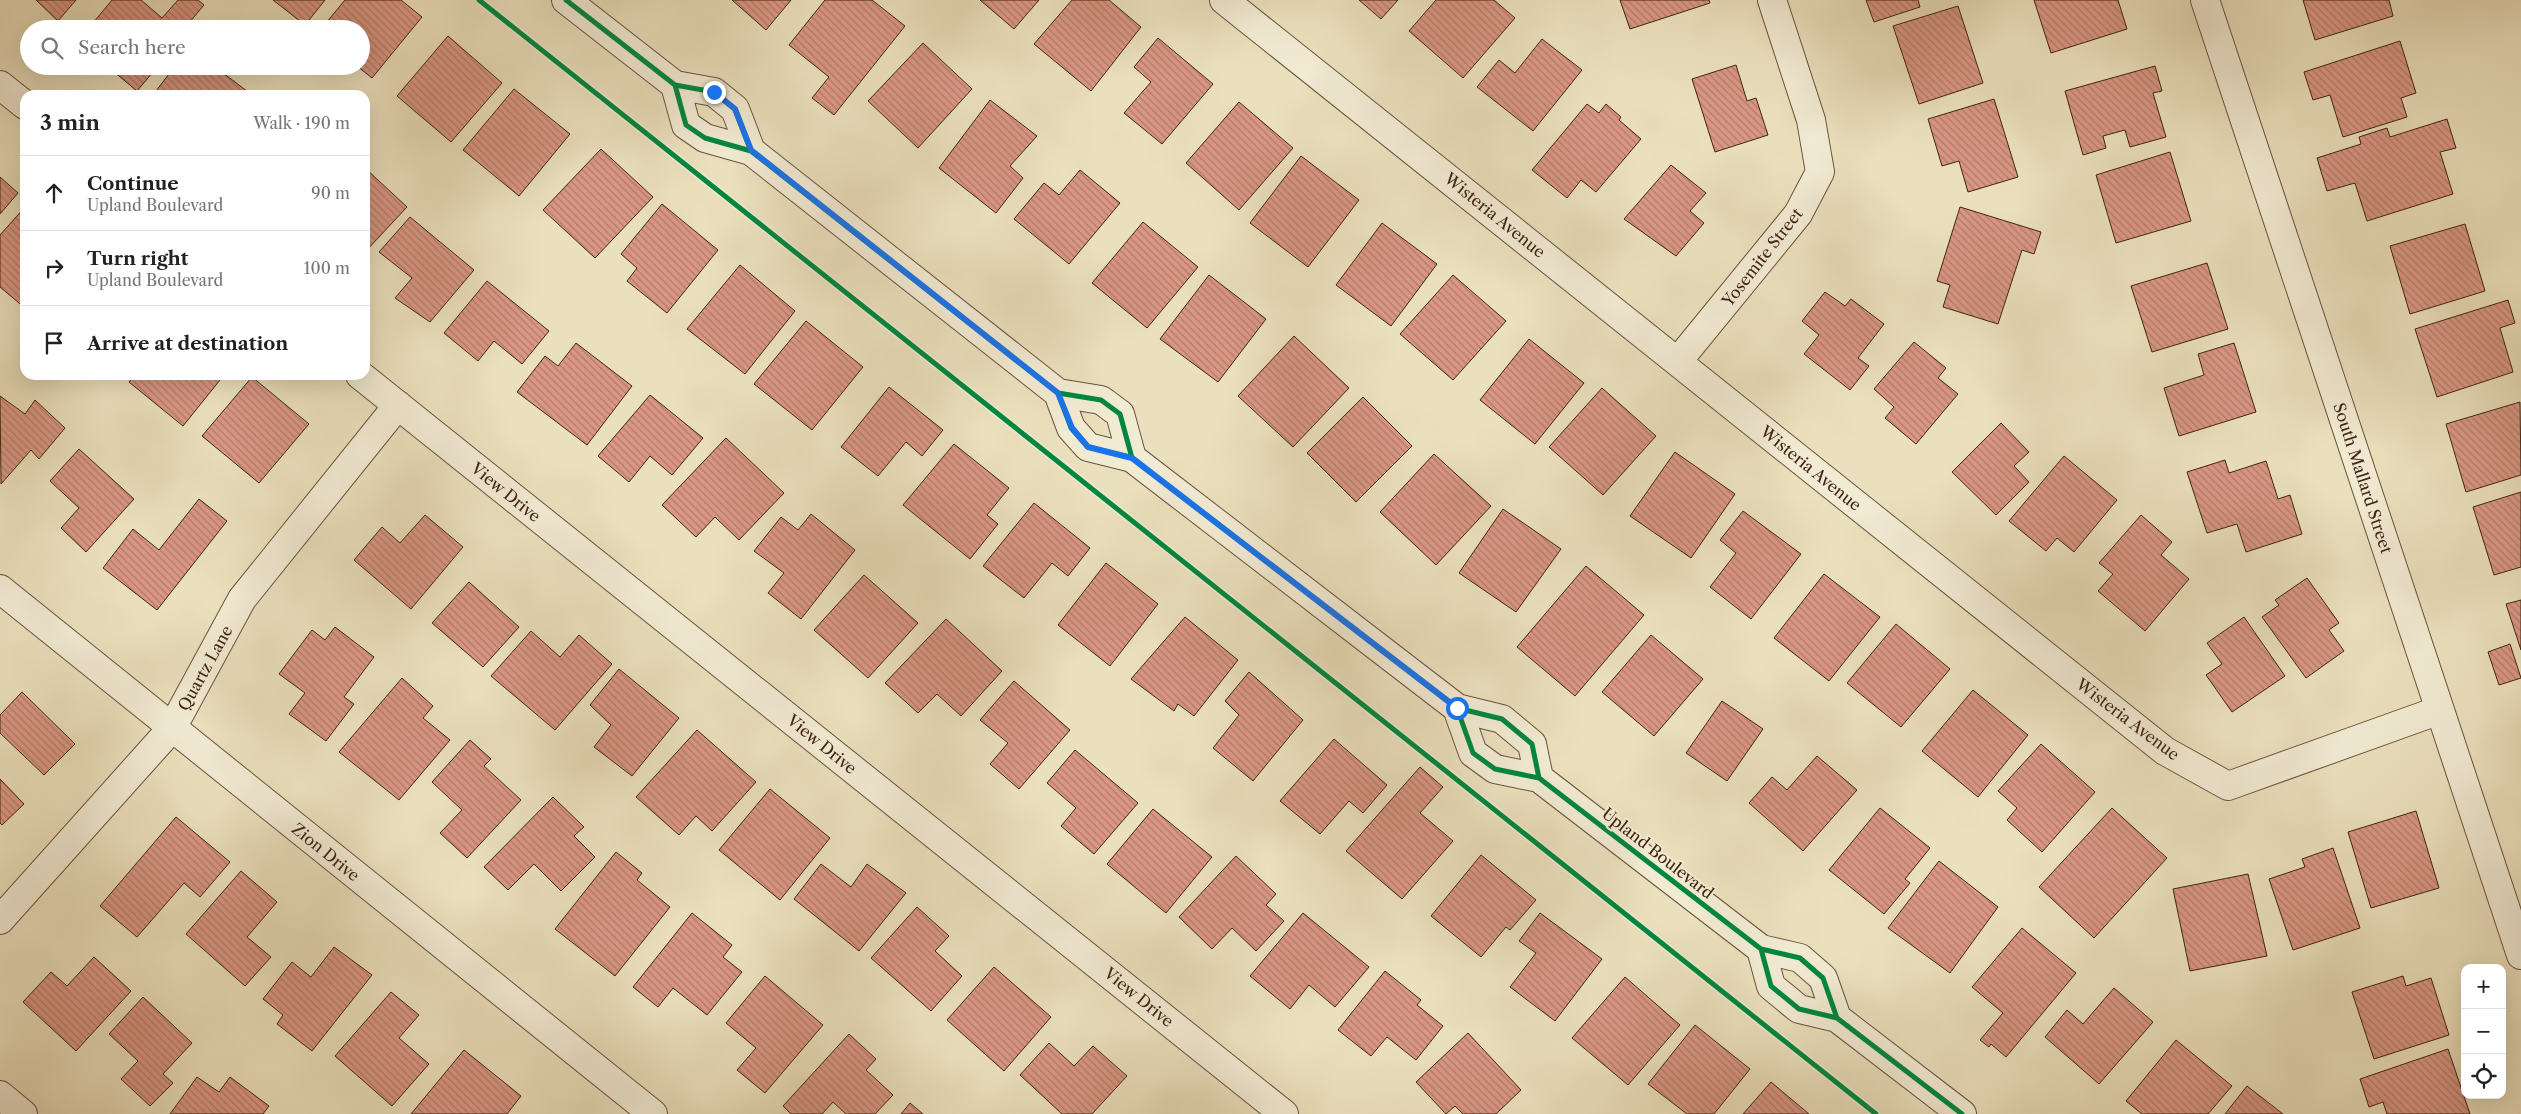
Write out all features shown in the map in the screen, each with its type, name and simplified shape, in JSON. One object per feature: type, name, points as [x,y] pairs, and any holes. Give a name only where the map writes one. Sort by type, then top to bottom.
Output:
[{"type":"street","points":[[566,0],[675,85],[714,92],[735,109],[751,150]]},
{"type":"street","name":"Wisteria Avenue","points":[[1224,0],[2166,751],[2228,786],[2440,710]]},
{"type":"street","name":"Yosemite Street","points":[[1678,361],[1798,214],[1820,172],[1812,120],[1772,0]]},
{"type":"street","name":"South Mallard Street","points":[[2205,0],[2521,955]]},
{"type":"street","points":[[0,85],[20,101]]},
{"type":"street","points":[[675,85],[686,125],[705,138],[751,150],[1058,393],[1102,400],[1120,414],[1132,458]]},
{"type":"street","name":"View Drive","points":[[366,380],[1284,1114]]},
{"type":"street","points":[[1058,393],[1072,428],[1088,447],[1132,458],[1457,708],[1502,719],[1532,744],[1539,778]]},
{"type":"street","name":"Quartz Lane","points":[[0,920],[172,728],[242,600],[398,405]]},
{"type":"street","name":"Zion Drive","points":[[0,589],[652,1114]]},
{"type":"street","name":"Upland Boulevard","points":[[1457,708],[1473,753],[1495,770],[1539,778],[1761,949],[1800,958],[1823,978],[1837,1018]]},
{"type":"street","points":[[1761,949],[1771,986],[1798,1008],[1837,1018],[1962,1114]]},
{"type":"street","points":[[0,1095],[23,1114]]},
{"type":"building","points":[[36,0],[76,0],[57,20]]},
{"type":"building","points":[[112,0],[141,0],[162,18],[178,0],[198,0],[204,5],[192,20],[95,20]]},
{"type":"building","points":[[273,0],[325,0],[309,20],[299,20]]},
{"type":"building","points":[[345,0],[401,0],[422,17],[372,78],[368,75],[370,75],[370,20],[328,20]]},
{"type":"building","points":[[732,0],[791,0],[766,30]]},
{"type":"building","points":[[825,0],[872,0],[905,26],[834,115],[812,98],[829,77],[789,45]]},
{"type":"building","points":[[980,0],[1039,0],[1014,29]]},
{"type":"building","points":[[1072,0],[1109,0],[1141,27],[1091,91],[1034,44]]},
{"type":"building","points":[[1359,0],[1398,0],[1381,19]]},
{"type":"building","points":[[1436,0],[1494,0],[1515,18],[1463,78],[1409,31]]},
{"type":"building","points":[[1620,0],[1709,0],[1710,3],[1630,29]]},
{"type":"building","points":[[1866,0],[1918,0],[1920,7],[1874,22]]},
{"type":"building","points":[[2034,0],[2118,0],[2127,29],[2051,53]]},
{"type":"building","points":[[2303,0],[2389,0],[2393,16],[2315,40]]},
{"type":"building","points":[[1958,6],[1983,83],[1919,104],[1893,26]]},
{"type":"building","points":[[448,36],[502,83],[451,142],[397,96]]},
{"type":"building","points":[[1158,38],[1213,84],[1162,144],[1124,113],[1151,82],[1134,67]]},
{"type":"building","points":[[1542,39],[1582,70],[1533,131],[1477,87],[1499,60],[1515,73]]},
{"type":"building","points":[[2400,41],[2416,93],[2401,98],[2407,117],[2343,137],[2330,95],[2313,100],[2304,72]]},
{"type":"building","points":[[923,43],[972,89],[918,148],[868,101]]},
{"type":"building","points":[[1736,65],[1747,101],[1756,98],[1768,135],[1715,152],[1692,79]]},
{"type":"building","points":[[2155,66],[2162,91],[2153,93],[2166,137],[2130,147],[2125,130],[2103,136],[2106,148],[2083,155],[2065,91]]},
{"type":"building","points":[[118,75],[150,75],[136,90]]},
{"type":"building","points":[[168,75],[226,75],[245,90],[157,90]]},
{"type":"building","points":[[514,89],[570,134],[519,196],[463,150]]},
{"type":"building","points":[[1994,99],[2018,177],[1968,192],[1959,161],[1942,166],[1928,119]]},
{"type":"building","points":[[990,100],[1037,136],[1010,166],[1023,178],[996,213],[939,168]]},
{"type":"building","points":[[1239,102],[1293,148],[1239,210],[1186,163]]},
{"type":"building","points":[[1587,104],[1599,113],[1606,104],[1621,117],[1619,120],[1641,139],[1596,192],[1581,180],[1567,198],[1532,170]]},
{"type":"building","points":[[2447,119],[2456,148],[2440,152],[2453,194],[2367,221],[2355,183],[2327,191],[2317,158],[2361,144],[2359,137],[2387,128],[2390,137]]},
{"type":"building","points":[[601,149],[653,197],[595,258],[543,210]]},
{"type":"building","points":[[2170,152],[2191,221],[2116,243],[2096,175]]},
{"type":"building","points":[[1301,156],[1359,200],[1308,267],[1250,223]]},
{"type":"building","points":[[1671,165],[1706,193],[1690,211],[1704,223],[1676,256],[1624,219]]},
{"type":"building","points":[[1080,170],[1120,203],[1069,264],[1014,219],[1044,183],[1059,195]]},
{"type":"building","points":[[370,173],[407,207],[370,247]]},
{"type":"building","points":[[0,177],[18,193],[0,214]]},
{"type":"building","points":[[662,204],[718,250],[667,313],[627,281],[637,268],[621,254]]},
{"type":"building","points":[[1960,207],[2041,232],[2034,254],[2022,250],[1998,324],[1943,307],[1950,285],[1937,281]]},
{"type":"building","points":[[20,213],[20,304],[0,287],[0,235]]},
{"type":"building","points":[[410,217],[474,270],[430,322],[395,298],[412,278],[379,252]]},
{"type":"building","points":[[1143,222],[1198,267],[1147,328],[1092,283]]},
{"type":"building","points":[[1382,223],[1437,264],[1391,326],[1336,285]]},
{"type":"building","points":[[2465,224],[2485,291],[2410,314],[2390,246]]},
{"type":"building","points":[[2207,263],[2228,329],[2152,352],[2131,286]]},
{"type":"building","points":[[740,265],[795,311],[745,374],[687,329]]},
{"type":"building","points":[[1209,275],[1266,319],[1218,382],[1160,339]]},
{"type":"building","points":[[1453,275],[1506,321],[1453,380],[1400,334]]},
{"type":"building","points":[[487,281],[549,331],[522,364],[494,341],[478,361],[444,333]]},
{"type":"building","points":[[1825,292],[1845,306],[1851,299],[1884,324],[1858,358],[1869,366],[1850,390],[1804,354],[1819,335],[1802,321]]},
{"type":"building","points":[[2508,300],[2515,323],[2500,328],[2513,372],[2437,397],[2415,329]]},
{"type":"building","points":[[806,321],[863,367],[812,430],[754,384]]},
{"type":"building","points":[[1294,336],[1349,388],[1293,447],[1238,396]]},
{"type":"building","points":[[1529,339],[1584,383],[1535,444],[1480,400]]},
{"type":"building","points":[[1914,342],[1946,368],[1938,378],[1958,394],[1916,444],[1885,418],[1894,407],[1874,389]]},
{"type":"building","points":[[576,343],[632,386],[587,445],[517,392],[545,356],[558,366]]},
{"type":"building","points":[[2234,343],[2256,412],[2179,436],[2164,388],[2204,375],[2198,354]]},
{"type":"building","points":[[131,380],[220,380],[183,426],[129,382]]},
{"type":"building","points":[[249,380],[256,380],[309,424],[259,483],[202,436]]},
{"type":"building","points":[[889,387],[943,430],[922,456],[906,442],[878,476],[841,447]]},
{"type":"building","points":[[1602,388],[1656,436],[1603,495],[1549,447]]},
{"type":"building","points":[[650,395],[703,438],[672,475],[650,456],[629,482],[598,456]]},
{"type":"building","points":[[0,396],[25,414],[35,400],[65,428],[39,459],[31,450],[1,484]]},
{"type":"building","points":[[1363,397],[1412,446],[1356,502],[1307,453]]},
{"type":"building","points":[[2520,402],[2521,475],[2466,492],[2446,424]]},
{"type":"building","points":[[2001,423],[2029,452],[2014,466],[2029,482],[1996,515],[1952,472]]},
{"type":"building","points":[[726,438],[784,493],[739,540],[715,517],[696,537],[662,505]]},
{"type":"building","points":[[954,444],[1009,488],[987,515],[998,524],[970,559],[903,505]]},
{"type":"building","points":[[79,449],[134,499],[86,552],[61,528],[79,508],[50,481]]},
{"type":"building","points":[[1675,452],[1735,494],[1691,558],[1630,516]]},
{"type":"building","points":[[1434,454],[1491,506],[1436,565],[1380,512]]},
{"type":"building","points":[[2064,456],[2117,500],[2074,552],[2057,538],[2046,551],[2009,521]]},
{"type":"building","points":[[2225,460],[2229,473],[2266,461],[2278,499],[2290,495],[2302,534],[2246,552],[2237,524],[2207,533],[2187,472]]},
{"type":"building","points":[[2521,492],[2521,567],[2494,575],[2473,507]]},
{"type":"building","points":[[199,499],[227,521],[157,610],[103,568],[133,529],[159,550]]},
{"type":"building","points":[[1034,503],[1090,548],[1068,576],[1052,563],[1024,598],[983,566]]},
{"type":"building","points":[[1503,509],[1561,549],[1516,612],[1459,573]]},
{"type":"building","points":[[1743,511],[1801,554],[1751,619],[1710,587],[1736,553],[1720,540]]},
{"type":"building","points":[[811,514],[855,550],[801,619],[768,593],[784,573],[754,551],[781,517],[798,530]]},
{"type":"building","points":[[425,515],[463,547],[411,609],[354,560],[382,527],[400,543]]},
{"type":"building","points":[[2141,515],[2172,542],[2161,555],[2189,579],[2145,631],[2098,591],[2113,574],[2099,563]]},
{"type":"building","points":[[1106,563],[1158,604],[1110,666],[1058,625]]},
{"type":"building","points":[[1586,566],[1644,615],[1575,696],[1517,647]]},
{"type":"building","points":[[1824,574],[1880,617],[1829,681],[1774,638]]},
{"type":"building","points":[[864,575],[918,623],[868,678],[814,630]]},
{"type":"building","points":[[2307,578],[2339,623],[2329,630],[2344,651],[2306,678],[2262,617],[2279,605],[2275,600]]},
{"type":"building","points":[[469,582],[519,627],[483,667],[432,623]]},
{"type":"building","points":[[2521,600],[2521,650],[2506,604]]},
{"type":"building","points":[[1185,617],[1238,660],[1194,716],[1178,704],[1174,711],[1131,679]]},
{"type":"building","points":[[2244,617],[2285,676],[2232,712],[2206,675],[2222,664],[2207,643]]},
{"type":"building","points":[[946,619],[1002,671],[961,716],[937,694],[918,713],[885,683]]},
{"type":"building","points":[[1896,624],[1950,669],[1901,727],[1847,683]]},
{"type":"building","points":[[335,627],[374,657],[344,697],[354,704],[326,741],[289,714],[305,693],[279,674],[312,630],[325,640]]},
{"type":"building","points":[[531,631],[560,657],[579,635],[612,664],[555,730],[491,676]]},
{"type":"building","points":[[1651,635],[1703,679],[1654,736],[1602,692]]},
{"type":"building","points":[[2510,644],[2521,678],[2499,685],[2488,652]]},
{"type":"building","points":[[619,669],[679,718],[632,776],[594,747],[611,725],[590,705]]},
{"type":"building","points":[[1249,672],[1303,720],[1253,781],[1213,748],[1239,715],[1225,701]]},
{"type":"building","points":[[402,678],[433,706],[423,718],[450,740],[399,800],[339,752]]},
{"type":"building","points":[[1014,681],[1070,730],[1019,789],[990,764],[1008,743],[980,720]]},
{"type":"building","points":[[1973,690],[2028,735],[1978,797],[1922,751]]},
{"type":"building","points":[[22,692],[75,744],[44,775],[0,733],[0,715]]},
{"type":"building","points":[[1722,701],[1763,729],[1727,781],[1686,753]]},
{"type":"building","points":[[697,730],[756,782],[712,831],[696,816],[679,835],[636,797]]},
{"type":"building","points":[[1334,739],[1387,785],[1363,813],[1349,801],[1320,834],[1280,801]]},
{"type":"building","points":[[470,740],[491,759],[484,766],[521,800],[467,858],[440,833],[462,810],[432,782]]},
{"type":"building","points":[[2041,744],[2095,792],[2042,852],[2007,820],[2017,808],[1998,791]]},
{"type":"building","points":[[1075,750],[1138,803],[1094,854],[1061,826],[1076,808],[1047,783]]},
{"type":"building","points":[[1817,756],[1857,790],[1803,851],[1749,803],[1772,777],[1787,790]]},
{"type":"building","points":[[1420,767],[1443,787],[1420,813],[1453,841],[1402,899],[1346,851]]},
{"type":"building","points":[[0,779],[24,804],[2,825],[0,823]]},
{"type":"building","points":[[770,789],[830,838],[780,900],[719,850]]},
{"type":"building","points":[[553,797],[584,827],[574,836],[595,857],[561,891],[534,864],[508,890],[484,867]]},
{"type":"building","points":[[1880,808],[1930,848],[1905,879],[1910,883],[1884,914],[1829,870]]},
{"type":"building","points":[[2112,808],[2167,858],[2094,938],[2039,887]]},
{"type":"building","points":[[1153,809],[1212,857],[1166,913],[1107,864]]},
{"type":"building","points":[[2416,811],[2439,888],[2371,908],[2348,832]]},
{"type":"building","points":[[176,817],[230,862],[200,897],[184,883],[137,937],[100,906]]},
{"type":"building","points":[[2333,848],[2360,928],[2293,950],[2269,879],[2305,867],[2302,859]]},
{"type":"building","points":[[616,852],[642,873],[637,880],[670,907],[615,976],[555,929]]},
{"type":"building","points":[[1481,855],[1536,900],[1510,930],[1506,927],[1481,957],[1431,916]]},
{"type":"building","points":[[1236,856],[1276,894],[1266,905],[1284,921],[1256,951],[1232,928],[1212,949],[1179,917]]},
{"type":"building","points":[[1939,861],[1998,907],[1950,973],[1888,928]]},
{"type":"building","points":[[821,864],[851,887],[867,864],[906,893],[859,951],[794,899]]},
{"type":"building","points":[[241,871],[277,902],[247,937],[271,957],[245,986],[186,934]]},
{"type":"building","points":[[2248,874],[2267,956],[2190,971],[2173,889]]},
{"type":"building","points":[[917,907],[949,936],[935,951],[962,976],[931,1011],[871,958]]},
{"type":"building","points":[[692,913],[732,945],[723,957],[742,972],[707,1015],[673,988],[658,1007],[633,987]]},
{"type":"building","points":[[1303,913],[1369,967],[1335,1007],[1309,985],[1290,1009],[1250,976]]},
{"type":"building","points":[[1540,913],[1602,959],[1555,1021],[1510,987],[1536,953],[1519,941]]},
{"type":"building","points":[[2022,928],[2076,973],[2006,1057],[1991,1044],[1989,1047],[1980,1040],[2003,1013],[1972,987]]},
{"type":"building","points":[[334,947],[372,975],[312,1051],[277,1024],[283,1015],[263,999],[292,962],[311,977]]},
{"type":"building","points":[[94,957],[131,991],[76,1051],[23,1002],[51,972],[67,986]]},
{"type":"building","points":[[994,967],[1051,1017],[1004,1071],[947,1020]]},
{"type":"building","points":[[1385,971],[1421,1000],[1417,1005],[1443,1026],[1416,1060],[1387,1037],[1371,1056],[1338,1030]]},
{"type":"building","points":[[765,976],[823,1025],[765,1093],[737,1070],[756,1048],[726,1023]]},
{"type":"building","points":[[2403,976],[2406,986],[2431,978],[2449,1035],[2374,1059],[2352,992]]},
{"type":"building","points":[[1625,977],[1680,1025],[1628,1085],[1572,1038]]},
{"type":"building","points":[[2114,988],[2153,1022],[2099,1084],[2045,1037],[2067,1010],[2083,1024]]},
{"type":"building","points":[[391,992],[419,1015],[399,1038],[429,1064],[392,1106],[335,1056]]},
{"type":"building","points":[[143,997],[192,1043],[163,1074],[173,1083],[150,1106],[121,1079],[138,1061],[109,1034]]},
{"type":"building","points":[[1695,1025],[1750,1069],[1714,1114],[1687,1114],[1648,1084]]},
{"type":"building","points":[[1468,1033],[1521,1090],[1496,1114],[1463,1114],[1455,1106],[1446,1114],[1416,1082]]},
{"type":"building","points":[[849,1034],[876,1059],[866,1070],[893,1095],[875,1114],[846,1114],[833,1102],[822,1114],[791,1114],[783,1106]]},
{"type":"building","points":[[2176,1040],[2232,1086],[2208,1114],[2142,1114],[2126,1101]]},
{"type":"building","points":[[1049,1043],[1074,1066],[1093,1046],[1127,1076],[1092,1114],[1062,1114],[1020,1075]]},
{"type":"building","points":[[2448,1049],[2461,1087],[2461,1099],[2465,1099],[2470,1114],[2387,1114],[2383,1102],[2369,1107],[2360,1079]]},
{"type":"building","points":[[464,1050],[521,1096],[507,1114],[411,1114]]},
{"type":"building","points":[[197,1077],[219,1092],[230,1077],[269,1106],[263,1114],[170,1114]]},
{"type":"building","points":[[1771,1082],[1809,1114],[1743,1114]]},
{"type":"building","points":[[2247,1086],[2283,1114],[2225,1114]]},
{"type":"building","points":[[910,1103],[923,1114],[901,1114]]},
{"type":"cycle path","points":[[479,0],[1876,1114]]},
{"type":"cycle path","points":[[566,0],[675,85],[714,92],[735,109],[751,151]]},
{"type":"cycle path","points":[[675,85],[686,125],[705,138],[751,151],[1058,393],[1101,400],[1120,414],[1132,458]]},
{"type":"cycle path","points":[[1058,393],[1071,428],[1088,447],[1132,458],[1457,708],[1502,719],[1532,744],[1539,778]]},
{"type":"cycle path","points":[[1457,708],[1473,753],[1495,769],[1539,778],[1761,949],[1800,958],[1823,978],[1837,1018]]},
{"type":"cycle path","points":[[1761,949],[1771,986],[1799,1009],[1837,1018],[1962,1114]]},
{"type":"route","points":[[714,92],[735,109],[751,150],[1058,393],[1072,428],[1088,447],[1132,458],[1457,708]]}]
